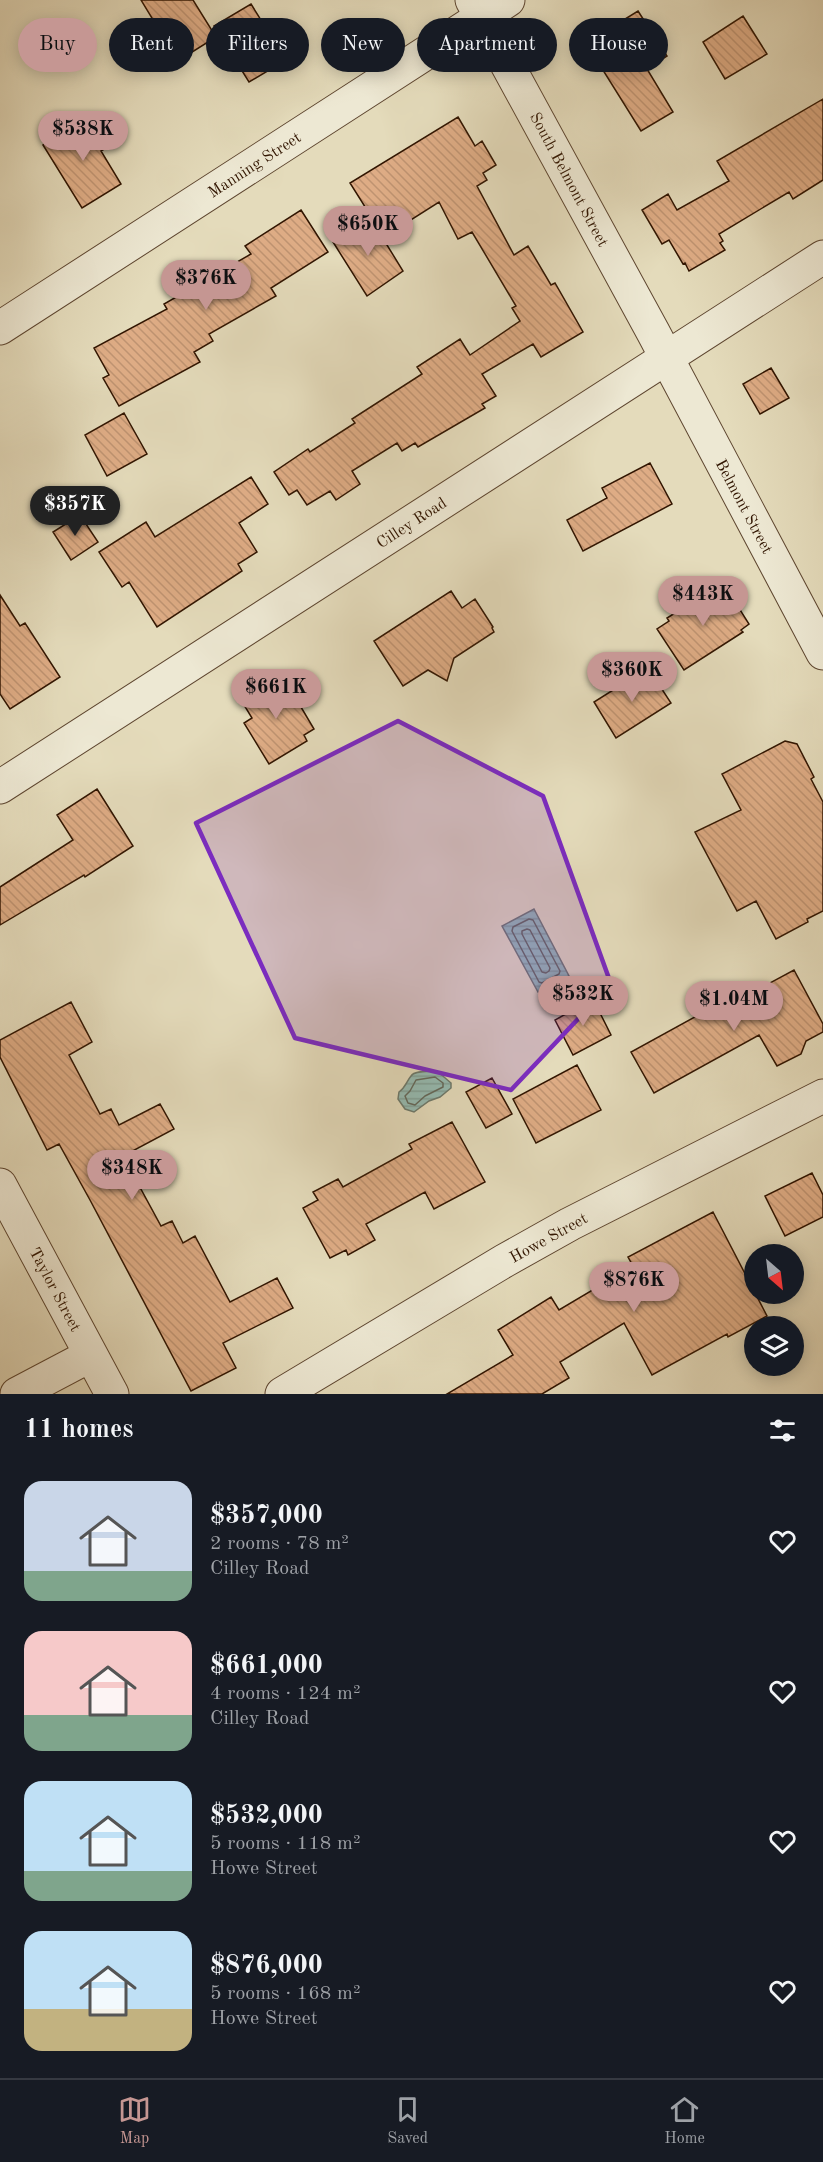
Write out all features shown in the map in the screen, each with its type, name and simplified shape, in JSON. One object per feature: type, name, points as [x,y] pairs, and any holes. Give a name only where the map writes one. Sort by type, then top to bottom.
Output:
[{"type":"street","name":"Manning Street","points":[[0,328],[488,6]]},
{"type":"street","name":"South Belmont Street","points":[[488,6],[667,358]]},
{"type":"street","name":"Cilley Road","points":[[0,788],[823,257]]},
{"type":"street","name":"Belmont Street","points":[[667,358],[823,653]]},
{"type":"street","name":"Howe Street","points":[[282,1394],[570,1224],[823,1096]]},
{"type":"street","name":"Taylor Street","points":[[0,1185],[112,1394]]},
{"type":"street","points":[[17,1394],[91,1355]]},
{"type":"highlighted area","points":[[398,721],[543,796],[611,984],[511,1090],[295,1038],[196,823]]},
{"type":"water","points":[[534,909],[569,976],[538,992],[502,926]]},
{"type":"water","points":[[437,1071],[451,1083],[451,1088],[414,1112],[405,1109],[398,1099],[399,1092],[411,1076],[419,1072]]},
{"type":"building","points":[[141,0],[193,0],[206,21],[206,43],[194,51],[194,18],[152,18]]},
{"type":"building","points":[[251,4],[260,18],[227,18]]},
{"type":"building","points":[[638,11],[643,18],[627,18]]},
{"type":"building","points":[[743,16],[767,54],[725,79],[703,42]]},
{"type":"building","points":[[243,72],[266,72],[249,82]]},
{"type":"building","points":[[604,72],[649,72],[673,112],[641,131]]},
{"type":"building","points":[[823,99],[823,180],[793,199],[789,192],[719,234],[723,241],[720,243],[725,250],[689,271],[669,240],[662,244],[642,210],[668,194],[677,210],[729,181],[717,161]]},
{"type":"building","points":[[90,116],[109,146],[101,151],[121,184],[82,208],[43,145]]},
{"type":"building","points":[[458,117],[475,146],[482,141],[496,165],[483,173],[487,180],[477,186],[514,255],[528,246],[551,285],[555,283],[583,332],[541,357],[533,344],[482,374],[496,396],[482,404],[485,408],[418,447],[415,443],[402,451],[397,443],[352,471],[360,484],[336,500],[330,491],[307,505],[297,490],[289,495],[274,472],[308,449],[310,452],[355,423],[352,419],[422,374],[417,367],[460,339],[470,355],[520,321],[512,308],[516,306],[472,232],[458,239],[439,202],[384,237],[350,183]]},
{"type":"building","points":[[301,210],[328,252],[271,288],[276,296],[209,334],[213,341],[194,352],[200,362],[119,406],[103,378],[109,375],[94,348],[167,309],[164,304],[251,254],[245,246]]},
{"type":"building","points":[[371,219],[403,271],[367,296],[333,242]]},
{"type":"building","points":[[771,368],[789,398],[760,414],[743,384]]},
{"type":"building","points":[[124,413],[147,454],[107,476],[85,435]]},
{"type":"building","points":[[650,463],[672,504],[583,551],[567,520],[607,498],[602,488]]},
{"type":"building","points":[[251,477],[268,504],[239,523],[257,552],[238,564],[242,571],[157,627],[129,582],[122,587],[99,552],[146,522],[155,537]]},
{"type":"building","points":[[80,515],[98,542],[71,560],[53,532]]},
{"type":"building","points":[[725,586],[749,624],[741,630],[743,632],[684,670],[657,629],[669,621],[667,618],[715,588],[717,591]]},
{"type":"building","points":[[451,591],[462,608],[475,599],[494,632],[454,658],[447,681],[428,670],[403,686],[374,641]]},
{"type":"building","points":[[0,595],[20,626],[25,623],[60,677],[10,709],[0,694]]},
{"type":"building","points":[[648,668],[671,703],[616,738],[594,702]]},
{"type":"building","points":[[282,675],[314,729],[304,735],[307,741],[269,764],[244,723],[252,718],[241,700]]},
{"type":"building","points":[[785,741],[797,744],[814,777],[811,779],[823,802],[823,911],[776,939],[756,901],[737,911],[695,832],[741,810],[722,774]]},
{"type":"building","points":[[97,789],[133,846],[85,877],[84,875],[0,925],[0,887],[73,840],[57,815]]},
{"type":"building","points":[[794,970],[823,1024],[823,1032],[806,1041],[801,1054],[777,1066],[759,1035],[654,1093],[631,1052],[713,1007],[716,1012]]},
{"type":"building","points":[[593,999],[611,1035],[573,1055],[555,1020]]},
{"type":"building","points":[[71,1002],[92,1042],[69,1055],[100,1114],[111,1109],[119,1125],[160,1104],[174,1129],[123,1156],[161,1226],[172,1221],[183,1243],[195,1236],[230,1302],[277,1278],[293,1308],[223,1343],[236,1368],[191,1391],[59,1144],[47,1150],[0,1057],[0,1040]]},
{"type":"building","points":[[577,1065],[601,1110],[536,1143],[513,1099]]},
{"type":"building","points":[[492,1078],[512,1114],[486,1128],[466,1092]]},
{"type":"building","points":[[452,1122],[485,1182],[434,1209],[425,1192],[366,1224],[375,1240],[348,1255],[346,1250],[330,1258],[303,1208],[318,1200],[313,1192],[338,1179],[343,1187],[412,1149],[409,1144]]},
{"type":"building","points":[[812,1173],[823,1195],[823,1217],[785,1236],[765,1196]]},
{"type":"building","points":[[713,1212],[744,1272],[744,1304],[761,1304],[767,1316],[744,1316],[744,1328],[728,1337],[727,1334],[652,1375],[624,1323],[560,1362],[569,1378],[542,1394],[447,1394],[513,1355],[498,1330],[551,1297],[559,1310],[633,1266],[628,1257]]}]
